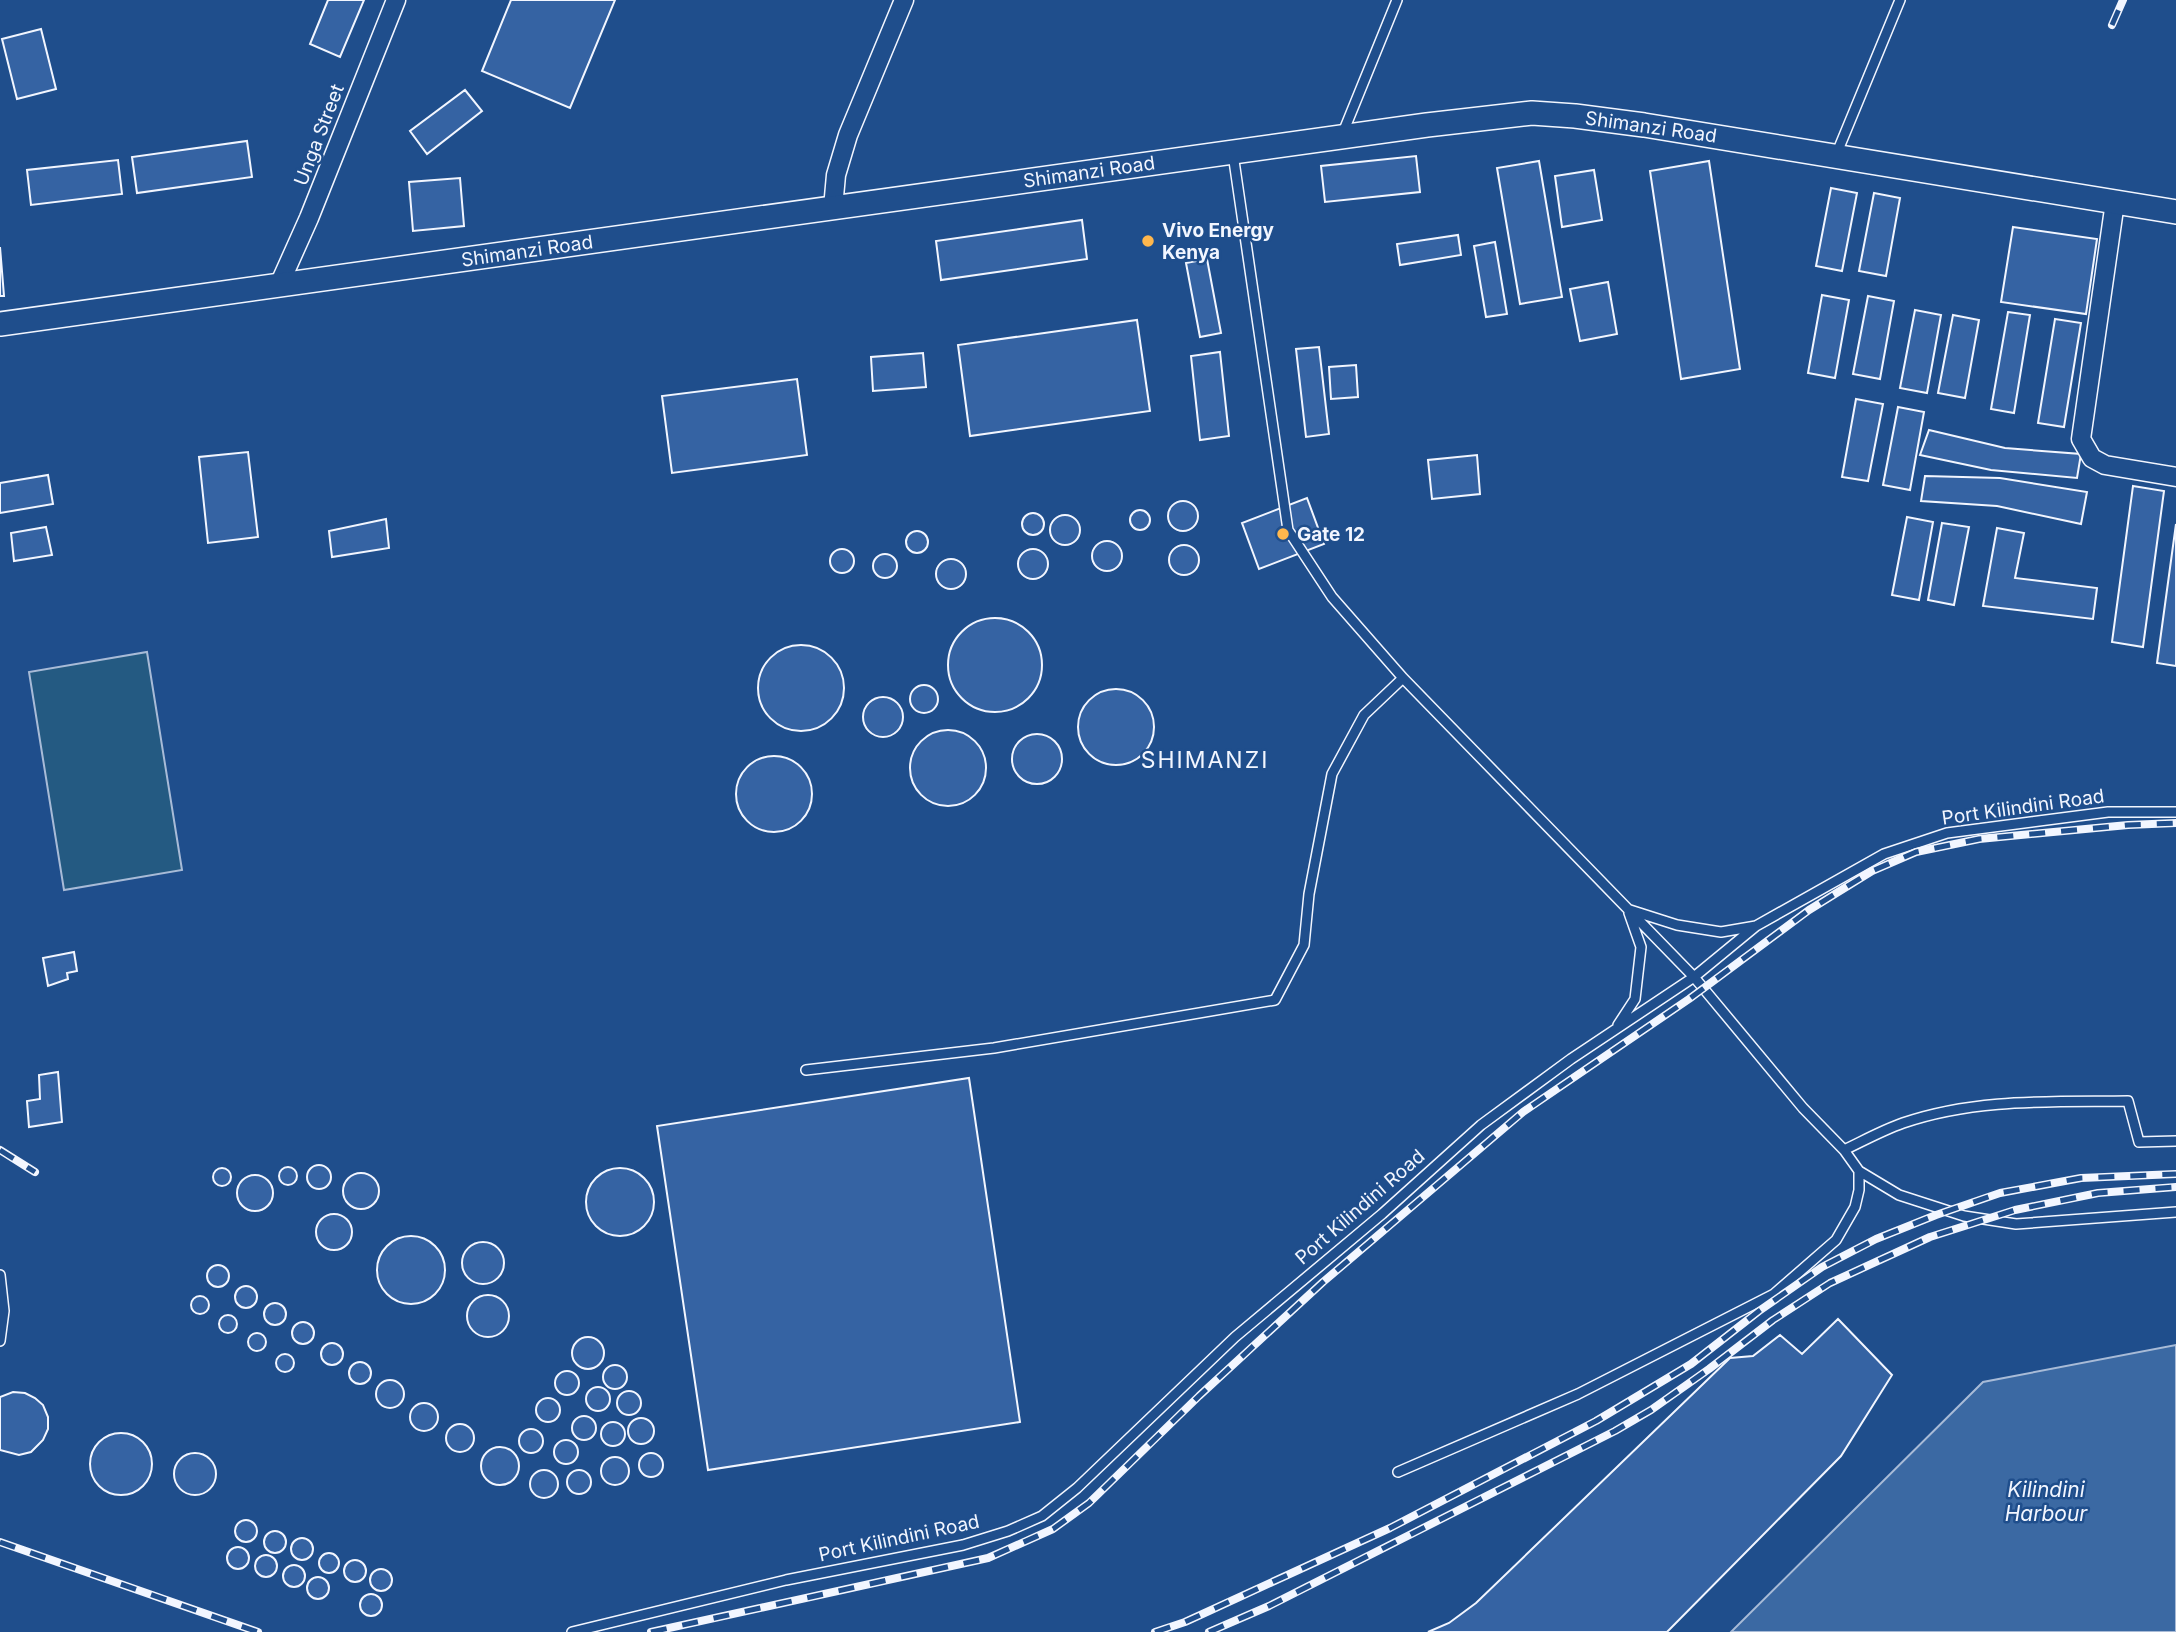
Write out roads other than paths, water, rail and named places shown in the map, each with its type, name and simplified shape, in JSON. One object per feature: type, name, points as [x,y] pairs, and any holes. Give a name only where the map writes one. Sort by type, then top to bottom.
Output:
[{"type":"main road","name":"Shimanzi Road","points":[[0,324],[1484,117],[1532,113],[1644,125],[2176,212]]},
{"type":"street","name":"Unga Street","points":[[279,285],[309,218],[396,0]]},
{"type":"street","points":[[833,208],[836,176],[848,135],[904,0]]},
{"type":"street","points":[[2115,202],[2081,439],[2092,458],[2105,465],[2176,477]]},
{"type":"lane","points":[[1341,137],[1397,0]]},
{"type":"lane","points":[[1835,156],[1900,0]]},
{"type":"lane","points":[[1233,152],[1288,530],[1332,597],[1403,678],[1694,977],[1803,1108],[1844,1150],[1859,1171],[1899,1195],[1964,1216],[2017,1224],[2176,1212]]},
{"type":"lane","points":[[806,1070],[994,1048],[1275,1000],[1304,945],[1309,894],[1332,774],[1363,715],[1403,678]]},
{"type":"lane","name":"Port Kilindini Road","points":[[572,1632],[786,1580],[962,1545],[1008,1531],[1042,1516],[1077,1488],[1235,1337],[1481,1125],[1571,1059],[1694,977],[1756,926],[1884,854],[1947,834],[2108,812],[2176,811]]},
{"type":"lane","points":[[1628,909],[1677,925],[1721,932],[1756,926]]},
{"type":"lane","points":[[1615,1029],[1634,999],[1639,969],[1641,947],[1628,909]]},
{"type":"lane","points":[[1844,1150],[1901,1123],[1942,1112],[2000,1102],[2128,1101],[2139,1142],[2176,1141]]},
{"type":"lane","points":[[1398,1472],[1578,1394],[1774,1294],[1836,1240],[1855,1207],[1859,1171]]},
{"type":"lane","points":[[0,1275],[4,1311],[0,1341]]},
{"type":"water","name":"Kilindini Harbour","points":[[2176,1345],[2176,1632],[1731,1632],[1983,1382]]},
{"type":"railway","points":[[2112,25],[2123,0]]},
{"type":"railway","points":[[651,1632],[988,1558],[1053,1529],[1089,1503],[1199,1396],[1323,1282],[1523,1112],[1689,999],[1809,910],[1872,871],[1916,852],[1979,839],[2176,823]]},
{"type":"railway","points":[[0,1150],[35,1172]]},
{"type":"railway","points":[[1155,1632],[1185,1622],[1390,1528],[1596,1421],[1691,1364],[1759,1311],[1822,1267],[1876,1239],[2000,1193],[2081,1178],[2176,1174]]},
{"type":"railway","points":[[1209,1632],[1269,1606],[1615,1431],[1651,1410],[1773,1320],[1830,1283],[1930,1237],[2015,1210],[2098,1193],[2176,1187]]},
{"type":"railway","points":[[0,1542],[258,1632]]},
{"type":"place","name":"Vivo Energy Kenya","points":[[1148,241]]},
{"type":"place","name":"Gate 12","points":[[1283,534]]},
{"type":"district","name":"SHIMANZI","points":[[1205,760]]}]
